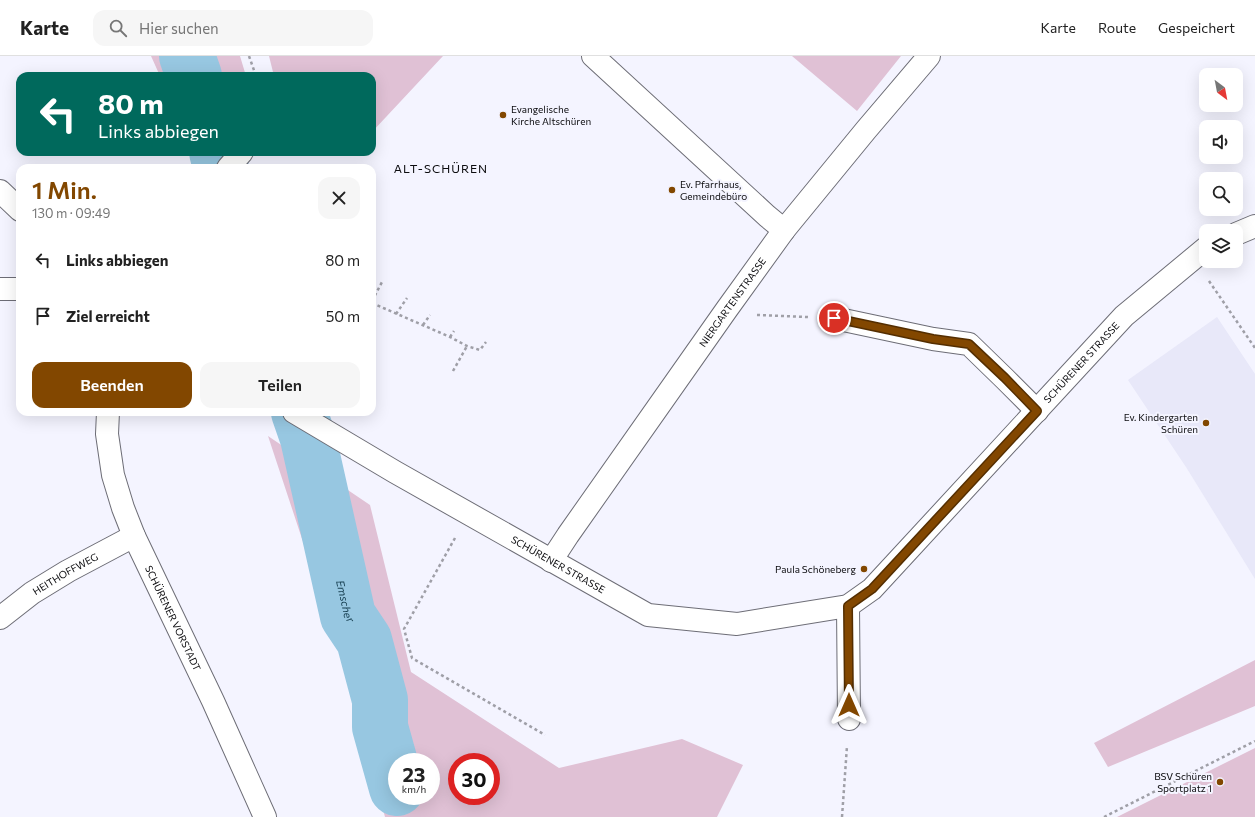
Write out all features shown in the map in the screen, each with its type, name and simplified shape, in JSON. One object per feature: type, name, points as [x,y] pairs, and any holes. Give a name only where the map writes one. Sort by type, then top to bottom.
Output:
[{"type":"street","points":[[593,56],[784,230]]},
{"type":"street","name":"NIERGARTENSTRASSE","points":[[551,561],[722,315],[784,230],[866,130],[930,56]]},
{"type":"street","points":[[232,164],[238,156]]},
{"type":"street","points":[[0,192],[16,206]]},
{"type":"street","points":[[1243,231],[1255,226]]},
{"type":"street","name":"SCHÜRENER STRASSE","points":[[301,416],[468,515],[648,615],[737,624],[848,606],[872,589],[1124,316],[1199,254]]},
{"type":"street","points":[[0,289],[16,289]]},
{"type":"street","points":[[834,318],[933,339],[969,344],[1037,411]]},
{"type":"street","name":"SCHÜRENER VORSTADT","points":[[108,416],[107,434],[112,475],[134,536],[214,701],[266,817]]},
{"type":"street","name":"HEITHOFFWEG","points":[[0,618],[32,593],[68,571],[134,536]]},
{"type":"street","points":[[848,606],[849,719]]},
{"type":"path","points":[[249,56],[255,72]]},
{"type":"path","points":[[1209,268],[1255,348]]},
{"type":"path","points":[[376,294],[382,282]]},
{"type":"path","points":[[396,314],[407,298]]},
{"type":"path","points":[[376,304],[467,346],[480,350],[486,342]]},
{"type":"path","points":[[424,325],[430,314]]},
{"type":"path","points":[[450,337],[454,330]]},
{"type":"path","points":[[453,371],[467,346]]},
{"type":"path","points":[[468,515],[404,629],[412,658],[545,734]]},
{"type":"path","points":[[842,817],[849,719]]},
{"type":"path","points":[[1104,817],[1255,741]]},
{"type":"shaded area","points":[[151,56],[240,56],[245,72],[158,72]]},
{"type":"shaded area","points":[[269,56],[443,56],[376,128],[376,72],[273,72]]},
{"type":"shaded area","points":[[792,56],[901,56],[857,111]]},
{"type":"shaded area","points":[[196,156],[245,156],[248,164],[199,164]]},
{"type":"shaded area","name":"Ev. Kindergarten Schüren","points":[[1217,317],[1255,374],[1255,579],[1186,467],[1128,380]]},
{"type":"shaded area","points":[[268,436],[370,505],[411,672],[559,768],[682,739],[743,765],[717,817],[385,817],[353,693]]},
{"type":"shaded area","points":[[1255,660],[1255,706],[1108,767],[1094,743]]},
{"type":"shaded area","name":"BSV Schüren Sportplatz 1","points":[[1255,748],[1255,817],[1117,817]]},
{"type":"waterway","name":"Emscher","points":[[187,56],[193,72]]},
{"type":"waterway","name":"Emscher","points":[[218,156],[220,164]]},
{"type":"waterway","name":"Emscher","points":[[300,416],[308,438],[348,616],[364,640],[380,700],[380,727],[388,756]]},
{"type":"place","name":"Evangelische Kirche Altschüren","points":[[503,115]]},
{"type":"place","name":"Ev. Pfarrhaus, Gemeindebüro","points":[[672,190]]},
{"type":"place","name":"Ev. Kindergarten Schüren","points":[[1206,423]]},
{"type":"place","name":"Paula Schöneberg","points":[[864,569]]},
{"type":"place","name":"BSV Schüren Sportplatz 1","points":[[1220,782]]},
{"type":"district","name":"ALT-SCHÜREN","points":[[441,169]]},
{"type":"route","points":[[834,318],[933,339],[969,344],[1037,411],[872,589],[848,606],[849,705]]}]
